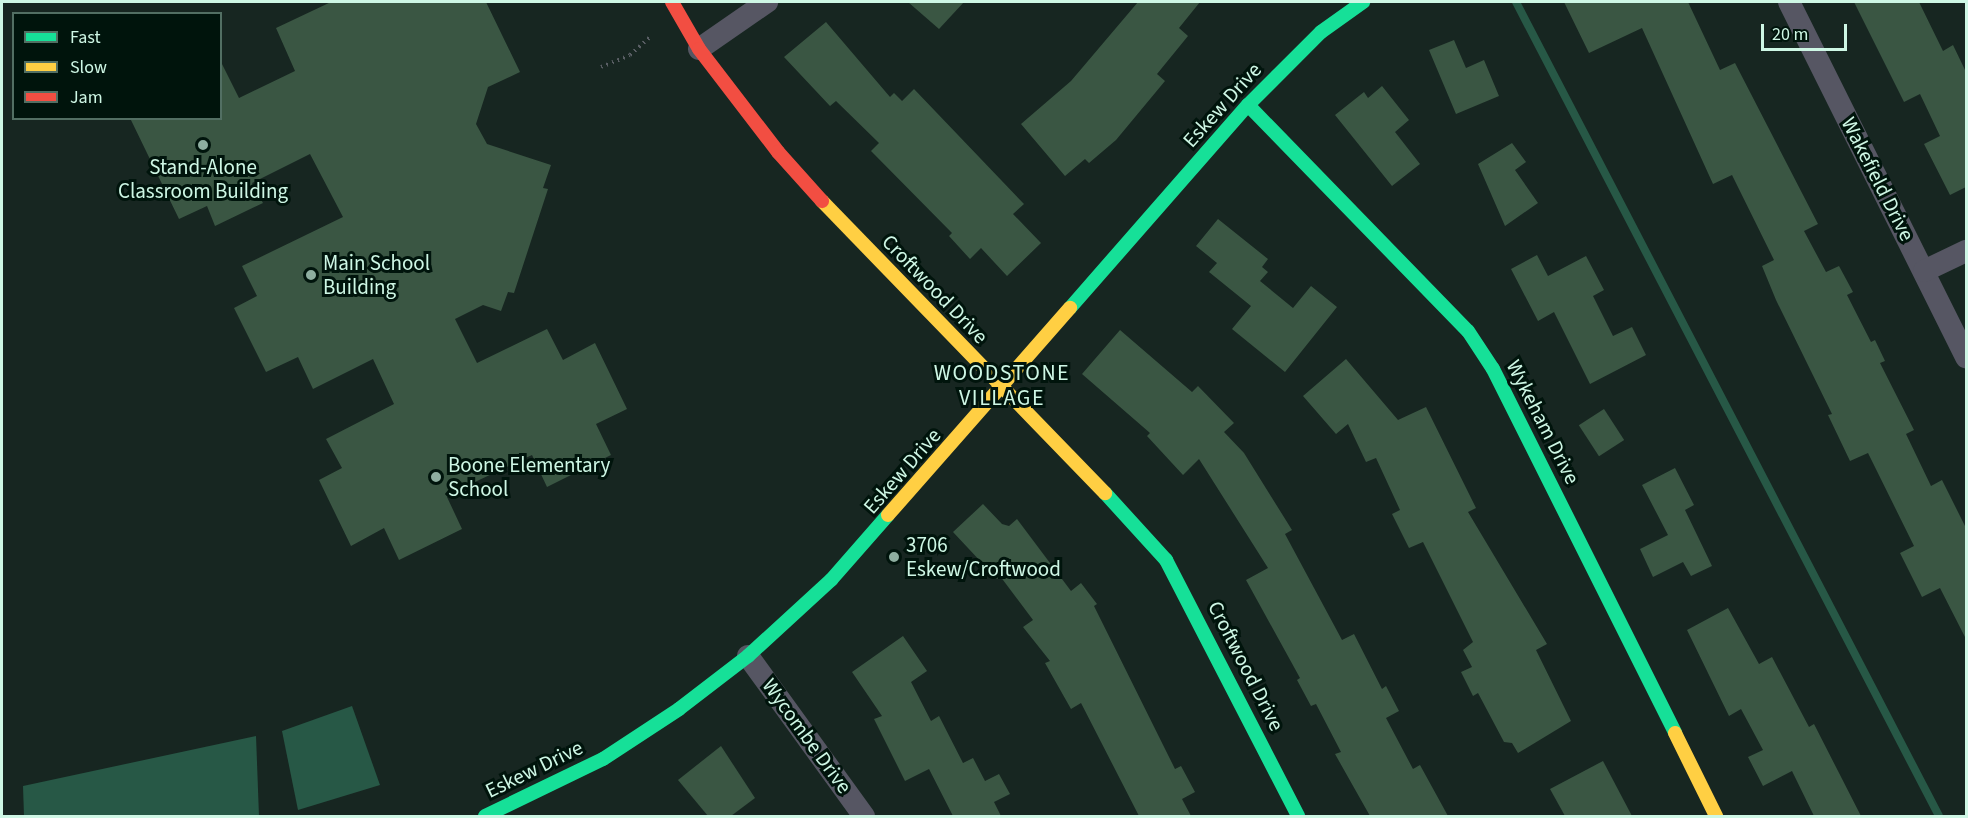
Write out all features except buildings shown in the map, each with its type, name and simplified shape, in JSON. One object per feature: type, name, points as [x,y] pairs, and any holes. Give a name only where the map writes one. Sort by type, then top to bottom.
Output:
[{"type":"street","name":"Croftwood Drive","points":[[672,2],[699,49],[778,152],[1001,387],[1123,511],[1166,560],[1197,614],[1298,816]]},
{"type":"street","points":[[699,49],[766,2]]},
{"type":"street","name":"Eskew Drive","points":[[485,816],[603,759],[679,709],[748,656],[872,538],[1248,105],[1321,32],[1363,2]]},
{"type":"street","name":"Wakefield Drive","points":[[1789,2],[1966,357]]},
{"type":"street","name":"Wykeham Drive","points":[[1248,105],[1468,331],[1493,369],[1716,816]]},
{"type":"street","points":[[1924,272],[1966,251]]},
{"type":"street","name":"Wycombe Drive","points":[[748,656],[864,816]]},
{"type":"path","points":[[601,67],[630,55],[650,37]]},
{"type":"shaded area","points":[[352,706],[380,785],[298,810],[282,731]]},
{"type":"shaded area","points":[[256,736],[259,816],[24,816],[23,786]]},
{"type":"waterway","points":[[1516,2],[1939,816]]},
{"type":"traffic: fast","points":[[1070,308],[1248,105],[1321,32],[1363,2]]},
{"type":"traffic: fast","points":[[1248,105],[1468,331],[1493,369],[1675,733]]},
{"type":"traffic: fast","points":[[1105,493],[1166,560],[1298,816]]},
{"type":"traffic: fast","points":[[485,816],[603,759],[679,709],[748,656],[831,580],[888,515]]},
{"type":"traffic: slow","points":[[822,201],[1105,493]]},
{"type":"traffic: slow","points":[[888,515],[1070,308]]},
{"type":"traffic: slow","points":[[1675,733],[1716,816]]},
{"type":"traffic: jam","points":[[672,2],[699,49],[778,152],[822,201]]},
{"type":"place","name":"Stand-Alone Classroom Building","points":[[203,145]]},
{"type":"place","name":"Main School Building","points":[[311,275]]},
{"type":"place","name":"Boone Elementary School","points":[[436,477]]},
{"type":"place","name":"3706 Eskew/Croftwood","points":[[894,557]]},
{"type":"district","name":"WOODSTONE VILLAGE","points":[[1002,386]]}]
